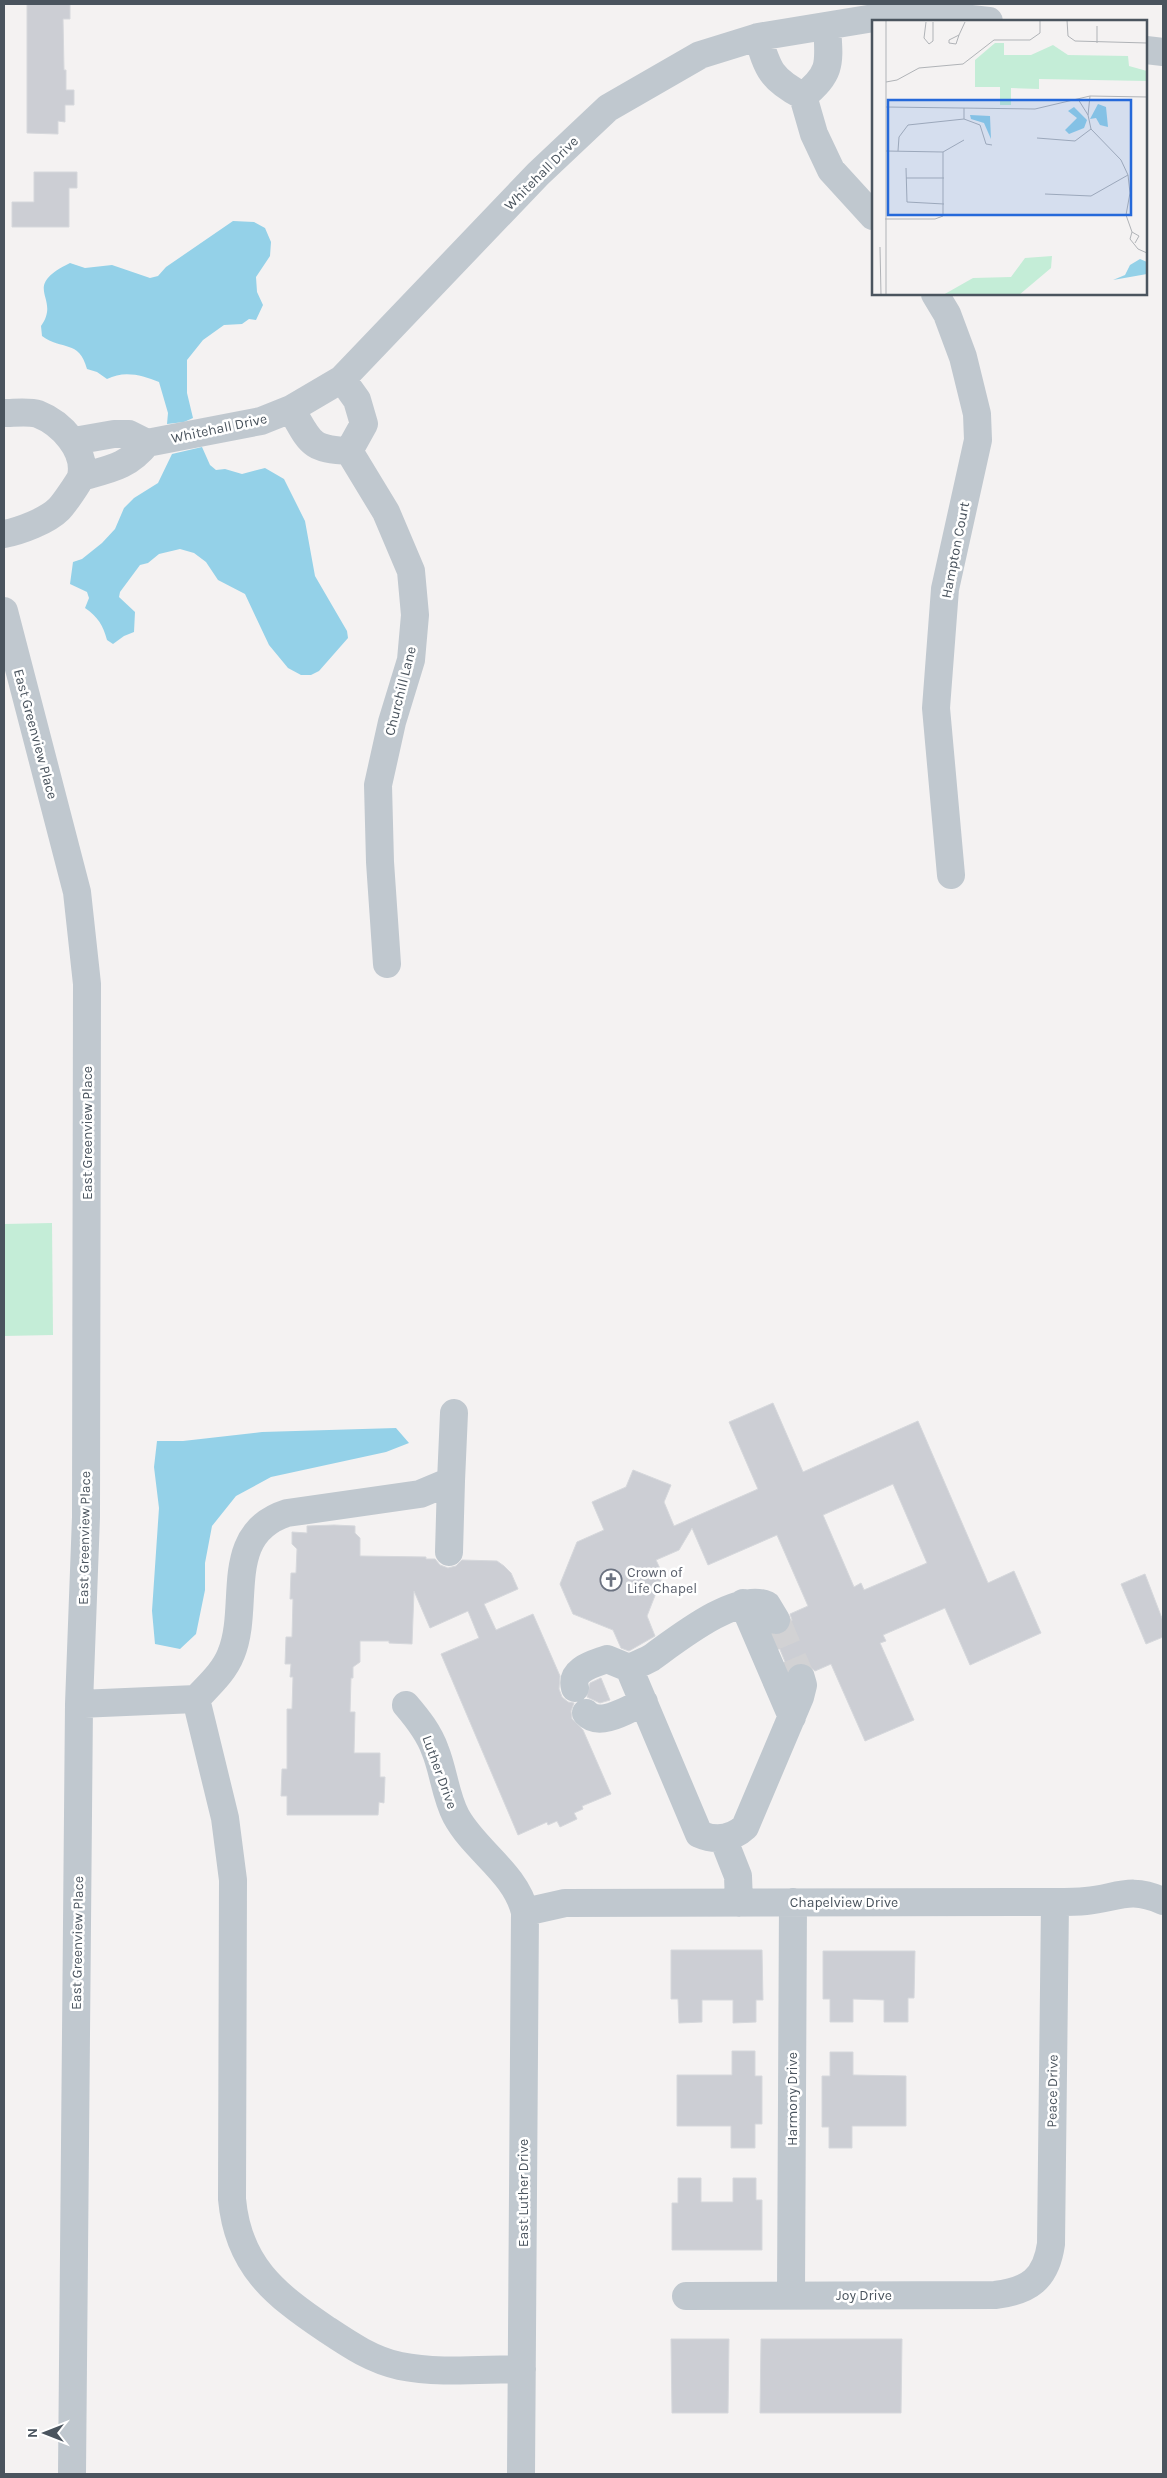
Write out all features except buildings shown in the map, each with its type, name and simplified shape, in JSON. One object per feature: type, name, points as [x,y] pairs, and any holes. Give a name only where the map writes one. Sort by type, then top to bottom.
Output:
[{"type":"street","name":"Whitehall Drive","points":[[147,443],[260,421],[291,409],[342,379],[538,174],[608,108],[700,55],[758,37],[880,17],[944,16],[980,20]]},
{"type":"street","points":[[803,96],[820,83],[828,65],[827,26]]},
{"type":"street","points":[[758,37],[767,68],[786,87],[803,96],[814,134],[831,170],[872,215]]},
{"type":"street","points":[[1147,50],[1163,52]]},
{"type":"street","name":"Hampton Court","points":[[936,295],[948,314],[963,356],[977,414],[978,440],[945,589],[936,708],[951,875]]},
{"type":"street","points":[[291,409],[309,440],[326,450],[349,451],[364,424],[357,400],[342,379]]},
{"type":"street","points":[[4,413],[38,414],[65,431],[74,441],[80,458],[81,477],[59,509],[22,530],[4,534]]},
{"type":"street","points":[[74,441],[114,434],[129,434],[147,443],[136,458],[81,477]]},
{"type":"street","name":"Churchill Lane","points":[[349,451],[386,512],[411,571],[415,616],[411,660],[392,722],[378,785],[380,862],[388,964]]},
{"type":"street","name":"East Greenview Place","points":[[4,611],[77,892],[87,984],[86,1517],[79,1704],[72,2474]]},
{"type":"street","points":[[449,1552],[454,1414]]},
{"type":"street","points":[[79,1704],[196,1699],[220,1673],[232,1653],[237,1632],[245,1554],[252,1539],[262,1526],[278,1515],[287,1512],[420,1494],[451,1481]]},
{"type":"street","points":[[629,1668],[650,1659],[686,1632],[743,1604],[761,1602],[771,1610],[776,1620]]},
{"type":"street","points":[[743,1604],[792,1717]]},
{"type":"street","points":[[575,1688],[575,1677],[578,1673],[607,1659],[629,1668],[699,1834],[712,1839],[723,1838],[745,1827],[792,1717],[802,1690],[801,1678]]},
{"type":"street","points":[[196,1699],[225,1818],[233,1880],[232,2199],[237,2231],[244,2248],[258,2272],[280,2296],[365,2354],[388,2363],[420,2368],[522,2369]]},
{"type":"street","points":[[586,1713],[590,1718],[600,1720],[644,1702]]},
{"type":"street","name":"Luther Drive","points":[[406,1705],[424,1729],[435,1750],[447,1795],[456,1816],[471,1838],[515,1887],[525,1912]]},
{"type":"street","points":[[723,1838],[738,1876],[740,1903]]},
{"type":"street","name":"Chapelview Drive","points":[[525,1912],[565,1903],[1055,1902],[1088,1901],[1122,1893],[1153,1896],[1163,1901]]},
{"type":"street","name":"Harmony Drive","points":[[791,2295],[793,1902]]},
{"type":"street","name":"Peace Drive","points":[[1038,2278],[1046,2264],[1050,2244],[1055,1902]]},
{"type":"street","name":"East Luther Drive","points":[[522,2474],[525,1912]]},
{"type":"street","name":"Joy Drive","points":[[686,2296],[995,2295],[1015,2291],[1038,2278]]},
{"type":"green space","points":[[52,1223],[53,1335],[4,1336],[4,1224]]},
{"type":"water","points":[[233,221],[254,222],[265,228],[271,242],[270,256],[256,277],[257,292],[263,305],[256,320],[249,319],[242,324],[224,325],[203,340],[187,360],[187,393],[193,418],[184,422],[167,424],[168,413],[159,382],[133,374],[113,376],[107,379],[97,372],[87,369],[84,360],[75,349],[42,336],[41,326],[46,316],[47,307],[44,286],[47,279],[55,272],[70,263],[85,268],[112,265],[150,278],[158,276],[166,267]]},
{"type":"water","points":[[202,447],[210,465],[216,470],[225,469],[242,474],[265,468],[284,479],[305,521],[315,576],[347,631],[348,638],[319,671],[311,675],[301,675],[288,668],[269,645],[245,594],[218,580],[206,562],[194,553],[180,549],[159,554],[148,563],[140,565],[120,592],[119,597],[135,612],[134,632],[113,644],[107,640],[97,618],[85,608],[89,598],[87,592],[70,584],[73,562],[82,559],[102,543],[115,529],[124,508],[134,498],[158,483],[172,454]]},
{"type":"water","points":[[396,1428],[409,1443],[386,1452],[271,1477],[236,1496],[212,1526],[205,1563],[205,1590],[196,1634],[180,1649],[155,1644],[152,1611],[159,1508],[154,1467],[157,1441],[183,1441],[262,1432]]},
{"type":"tunnel","points":[[776,1620],[801,1678]]},
{"type":"place","name":"Crown of Life Chapel","points":[[611,1580]]}]
